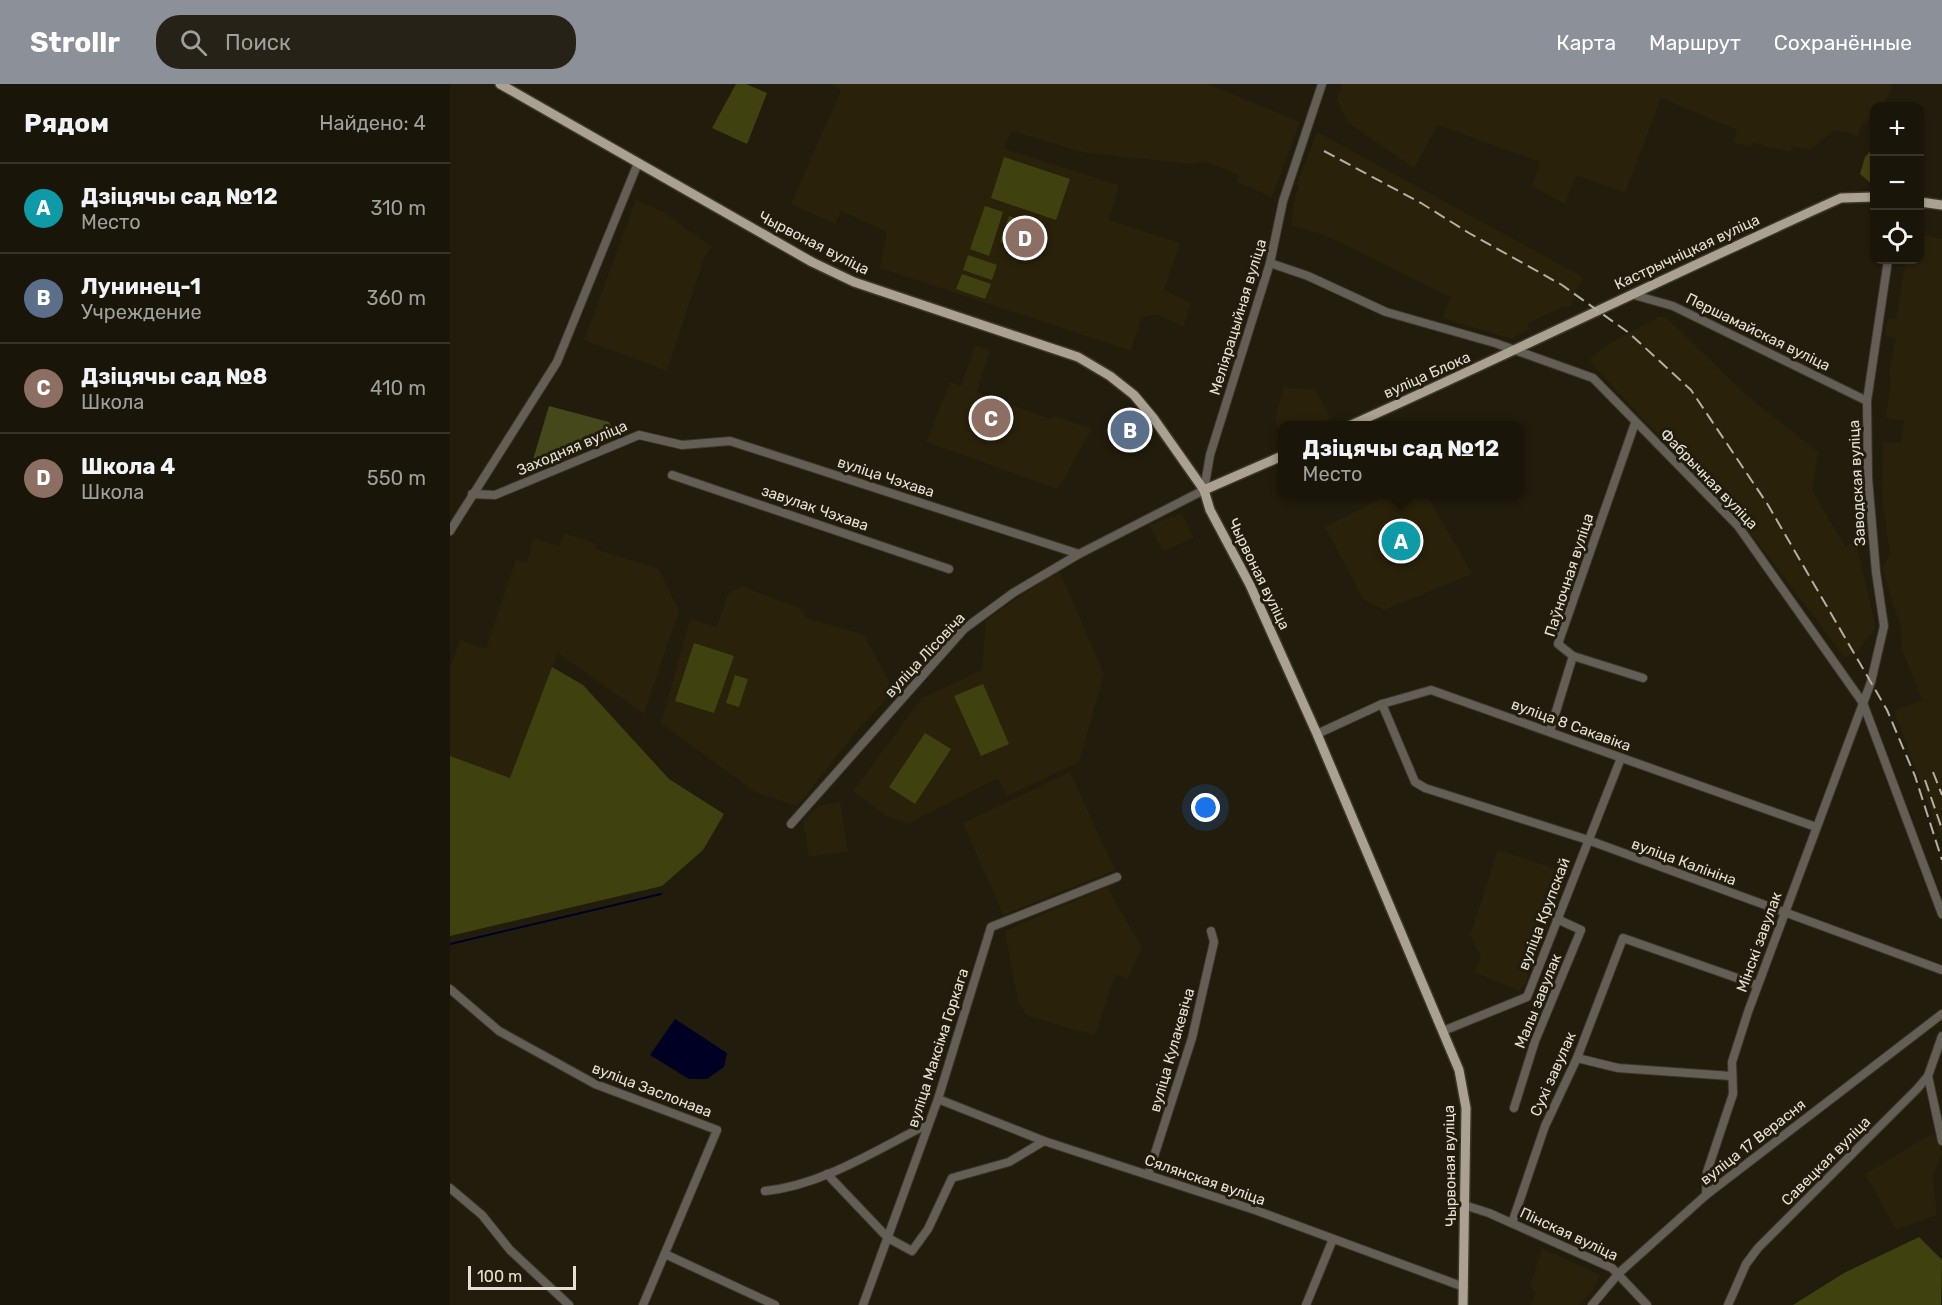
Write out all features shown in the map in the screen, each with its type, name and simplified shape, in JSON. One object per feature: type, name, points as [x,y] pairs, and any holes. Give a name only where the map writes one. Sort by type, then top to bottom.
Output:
[{"type":"main road","name":"Чырвоная вуліца","points":[[500,84],[812,262],[854,282],[1044,345],[1094,366],[1134,395],[1154,418],[1204,490],[1210,510],[1250,585],[1317,734],[1459,1070],[1466,1108],[1467,1206],[1463,1305]]},
{"type":"main road","name":"Кастрычніцкая вуліца","points":[[1517,351],[1565,325],[1841,198],[1870,197]]},
{"type":"main road","points":[[1924,203],[1942,206]]},
{"type":"main road","name":"вуліца Блока","points":[[1360,421],[1517,351]]},
{"type":"main road","points":[[1204,490],[1278,458]]},
{"type":"street","name":"Меліярацыйная вуліца","points":[[1204,490],[1210,455],[1270,263],[1283,201],[1322,84]]},
{"type":"street","points":[[450,531],[557,362],[638,163]]},
{"type":"street","name":"Фабрычная вуліца","points":[[1270,263],[1308,276],[1386,312],[1517,351],[1593,378],[1738,526],[1863,703],[1942,914]]},
{"type":"street","name":"Заводская вуліца","points":[[1863,703],[1881,647],[1884,626],[1869,499],[1867,401],[1887,264]]},
{"type":"street","name":"Першамайская вуліца","points":[[1634,295],[1673,306],[1867,401]]},
{"type":"street","name":"Паўночная вуліца","points":[[1573,656],[1558,644],[1635,423]]},
{"type":"street","name":"Заходняя вуліца","points":[[472,494],[495,495],[639,435],[682,445]]},
{"type":"street","name":"вуліца Чэхава","points":[[682,445],[730,441],[1079,554]]},
{"type":"street","name":"завулак Чэхава","points":[[672,475],[949,568]]},
{"type":"street","name":"вуліца Лісовіча","points":[[791,824],[963,629],[1012,592],[1079,554],[1204,490]]},
{"type":"street","points":[[1550,731],[1573,656],[1643,678]]},
{"type":"street","name":"вуліца 8 Сакавіка","points":[[1317,734],[1382,704],[1431,690],[1816,827]]},
{"type":"street","name":"Мінскі завулак","points":[[1706,1195],[1707,1172],[1733,1094],[1732,1062],[1783,913],[1863,703]]},
{"type":"street","name":"вуліца Калініна","points":[[1382,704],[1415,782],[1425,788],[1588,840],[1942,970]]},
{"type":"street","name":"вуліца Крупскай","points":[[1443,1031],[1527,997],[1621,758]]},
{"type":"street","name":"вуліца Максіма Горкага","points":[[863,1305],[938,1099],[990,927],[1117,877]]},
{"type":"street","name":"Малы завулак","points":[[1514,1108],[1535,1041],[1581,930],[1557,919]]},
{"type":"street","name":"вуліца Кулакевіча","points":[[1148,1175],[1192,1038],[1214,942],[1211,931]]},
{"type":"street","name":"Сухі завулак","points":[[1512,1223],[1545,1126],[1578,1058],[1623,938],[1757,986]]},
{"type":"street","name":"вуліца Заслонава","points":[[450,989],[499,1031],[594,1084],[717,1130],[643,1305]]},
{"type":"street","name":"вуліца 17 Верасня","points":[[1592,1305],[1619,1272],[1706,1195],[1942,1014]]},
{"type":"street","name":"Савецкая вуліца","points":[[1728,1305],[1746,1263],[1758,1248],[1928,1076],[1942,1036]]},
{"type":"street","points":[[1578,1058],[1618,1068],[1731,1076]]},
{"type":"street","points":[[1928,1076],[1942,1141]]},
{"type":"street","name":"Сялянская вуліца","points":[[938,1099],[1044,1142],[1148,1175],[1464,1287]]},
{"type":"street","points":[[765,1191],[788,1188],[827,1174],[928,1124]]},
{"type":"street","points":[[827,1174],[888,1238],[912,1251],[928,1229],[952,1178],[1009,1162],[1044,1142]]},
{"type":"street","points":[[450,1188],[482,1215],[510,1250],[569,1305]]},
{"type":"street","name":"Пінская вуліца","points":[[1467,1206],[1479,1208],[1619,1272],[1647,1305]]},
{"type":"street","points":[[1306,1305],[1333,1239]]},
{"type":"street","points":[[665,1254],[775,1305]]},
{"type":"shaded area","points":[[830,84],[1208,84],[1300,122],[1272,197],[1237,182],[1239,175],[1207,162],[1191,164],[1087,153],[1011,131],[1004,149],[1119,185],[1109,220],[1180,243],[1164,290],[1191,303],[1183,327],[1157,314],[1141,318],[1131,351],[880,268],[887,232],[841,211],[835,224],[791,204],[841,90]]},
{"type":"shaded area","points":[[1342,84],[1893,85],[1885,102],[1870,102],[1870,119],[1861,125],[1858,136],[1835,130],[1809,150],[1792,146],[1791,152],[1753,143],[1751,147],[1734,143],[1737,130],[1661,98],[1625,193],[1576,175],[1565,204],[1532,186],[1540,162],[1443,127],[1437,126],[1414,168],[1347,122],[1337,99]]},
{"type":"shaded area","points":[[1317,132],[1583,277],[1569,308],[1565,306],[1528,323],[1529,329],[1511,339],[1443,318],[1450,297],[1325,235],[1291,226],[1295,196],[1299,188],[1297,183]]},
{"type":"shaded area","points":[[636,200],[663,212],[712,247],[704,258],[667,371],[584,340]]},
{"type":"shaded area","points":[[1924,235],[1942,239],[1942,840],[1894,711],[1922,700],[1902,649],[1901,628],[1882,569],[1890,554],[1882,500],[1883,442],[1901,443],[1904,421],[1886,418],[1891,379],[1889,372],[1896,338],[1885,335],[1888,318],[1896,319],[1905,264],[1924,264]]},
{"type":"shaded area","points":[[1660,316],[1668,319],[1746,395],[1818,452],[1812,491],[1845,546],[1856,541],[1876,628],[1858,650],[1845,658],[1757,541],[1591,363],[1591,357],[1612,342]]},
{"type":"shaded area","points":[[975,345],[990,350],[977,392],[1051,419],[1053,416],[1092,429],[1058,489],[926,442],[950,382],[961,386]]},
{"type":"shaded area","points":[[1283,388],[1315,389],[1331,418],[1324,421],[1278,421],[1278,430],[1275,420]]},
{"type":"shaded area","points":[[1380,499],[1429,499],[1472,574],[1384,610],[1363,599],[1325,527]]},
{"type":"shaded area","points":[[1182,513],[1194,538],[1163,551],[1149,525]]},
{"type":"shaded area","points":[[564,533],[596,544],[595,549],[659,569],[679,611],[644,714],[558,653],[510,779],[450,756],[450,668],[460,640],[486,649],[516,559],[527,563],[533,538],[559,546]]},
{"type":"shaded area","points":[[1059,570],[1104,674],[1079,762],[1007,796],[998,778],[907,824],[885,815],[853,791],[922,698],[982,670],[986,620]]},
{"type":"shaded area","points":[[741,586],[801,609],[807,618],[864,635],[894,691],[856,732],[797,806],[755,792],[661,723],[690,619],[717,627],[728,594]]},
{"type":"shaded area","points":[[1070,772],[1115,870],[1003,915],[963,823]]},
{"type":"shaded area","points":[[840,802],[848,851],[809,857],[803,822],[819,805]]},
{"type":"shaded area","points":[[1498,850],[1569,873],[1525,984],[1519,991],[1474,972],[1481,957],[1470,935]]},
{"type":"shaded area","points":[[1107,887],[1142,948],[1128,978],[1115,975],[1095,1035],[1027,1016],[1018,1002],[1005,931]]},
{"type":"shaded area","points":[[1933,1133],[1942,1151],[1933,1177],[1937,1215],[1896,1229],[1865,1174]]},
{"type":"shaded area","points":[[1542,1248],[1600,1275],[1593,1291],[1579,1305],[1531,1305],[1536,1292],[1530,1287]]},
{"type":"green space","points":[[736,84],[746,84],[767,93],[747,144],[712,128]]},
{"type":"green space","points":[[1870,151],[1870,183],[1860,174],[1865,157]]},
{"type":"green space","points":[[1004,157],[1070,179],[1056,220],[991,198]]},
{"type":"green space","points":[[985,206],[1003,212],[989,256],[970,249]]},
{"type":"green space","points":[[1009,216],[1024,221],[1015,247],[1000,242]]},
{"type":"green space","points":[[968,255],[997,265],[992,280],[963,270]]},
{"type":"green space","points":[[962,274],[991,284],[985,299],[956,289]]},
{"type":"green space","points":[[549,406],[609,422],[615,433],[532,463]]},
{"type":"green space","points":[[694,643],[734,656],[714,713],[675,701]]},
{"type":"green space","points":[[552,667],[583,685],[669,779],[724,814],[703,850],[662,886],[450,936],[450,756],[510,778]]},
{"type":"green space","points":[[735,675],[748,679],[739,707],[726,703]]},
{"type":"green space","points":[[983,684],[1009,744],[981,756],[954,696]]},
{"type":"green space","points":[[925,733],[951,749],[915,804],[889,787]]},
{"type":"green space","points":[[1919,1237],[1942,1260],[1941,1305],[1793,1305],[1844,1273]]},
{"type":"water","points":[[675,1019],[727,1053],[724,1067],[707,1079],[689,1079],[650,1055]]},
{"type":"waterway","points":[[450,944],[661,894]]},
{"type":"railway","points":[[1324,151],[1421,203],[1469,233],[1562,285],[1629,333],[1691,390],[1768,505],[1887,710],[1915,776],[1942,860]]},
{"type":"railway","points":[[1933,772],[1942,795]]},
{"type":"railway","points":[[1925,780],[1942,829]]},
{"type":"place","name":"Школа 4","points":[[1025,238]]},
{"type":"place","name":"Дзіцячы сад №8","points":[[991,418]]},
{"type":"place","name":"Лунинец-1","points":[[1130,430]]},
{"type":"place","name":"Дзіцячы сад №12","points":[[1401,541]]}]
